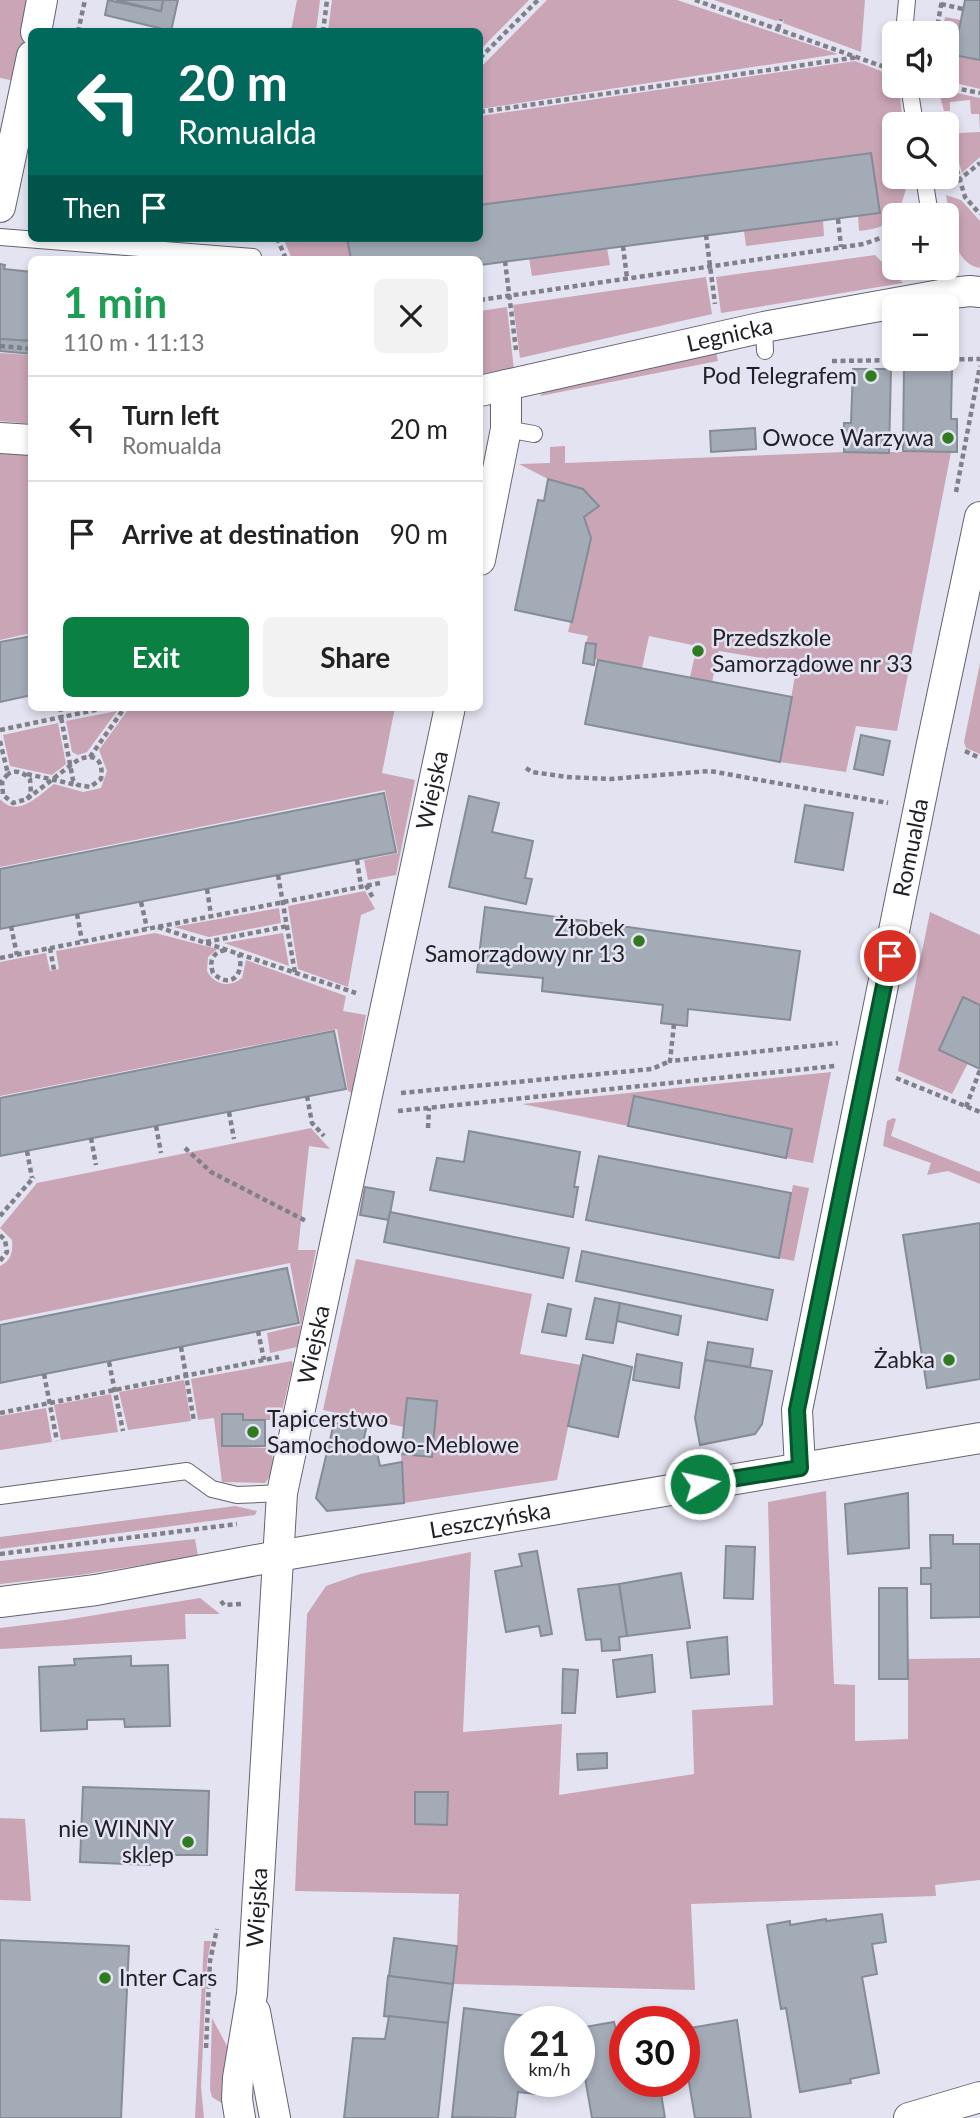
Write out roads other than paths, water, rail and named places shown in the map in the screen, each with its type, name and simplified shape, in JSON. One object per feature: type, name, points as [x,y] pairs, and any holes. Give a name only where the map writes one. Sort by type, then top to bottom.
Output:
[{"type":"street","points":[[37,28],[43,0]]},
{"type":"street","points":[[0,207],[28,75]]},
{"type":"street","name":"Legnicka","points":[[502,386],[765,339],[958,284]]},
{"type":"street","points":[[483,550],[520,432],[502,386]]},
{"type":"street","points":[[0,438],[28,440]]},
{"type":"street","name":"Romualda","points":[[800,1468],[797,1410],[980,517]]},
{"type":"street","name":"Wiejska","points":[[240,2118],[237,2099],[239,2060],[252,1994],[282,1493],[449,711]]},
{"type":"street","name":"Leszczyńska","points":[[0,1602],[96,1590],[278,1556],[980,1438]]},
{"type":"street","name":"Wiejska","points":[[252,1994],[275,2118]]},
{"type":"street","points":[[909,2118],[980,2097]]},
{"type":"lane","points":[[905,21],[907,0]]},
{"type":"lane","points":[[0,237],[28,239]]},
{"type":"lane","points":[[63,242],[240,256]]},
{"type":"lane","points":[[0,1496],[187,1471],[212,1489],[237,1495],[282,1493]]},
{"type":"place","name":"Pod Telegrafem","points":[[871,376]]},
{"type":"place","name":"Owoce Warzywa","points":[[948,438]]},
{"type":"place","name":"Przedszkole Samorządowe nr 33","points":[[698,651]]},
{"type":"place","name":"Żłobek Samorządowy nr 13","points":[[639,941]]},
{"type":"place","name":"Żabka","points":[[949,1360]]},
{"type":"place","name":"Tapicerstwo Samochodowo-Meblowe","points":[[253,1432]]},
{"type":"place","name":"nie WINNY sklep","points":[[188,1842]]},
{"type":"place","name":"Inter Cars","points":[[105,1978]]}]
